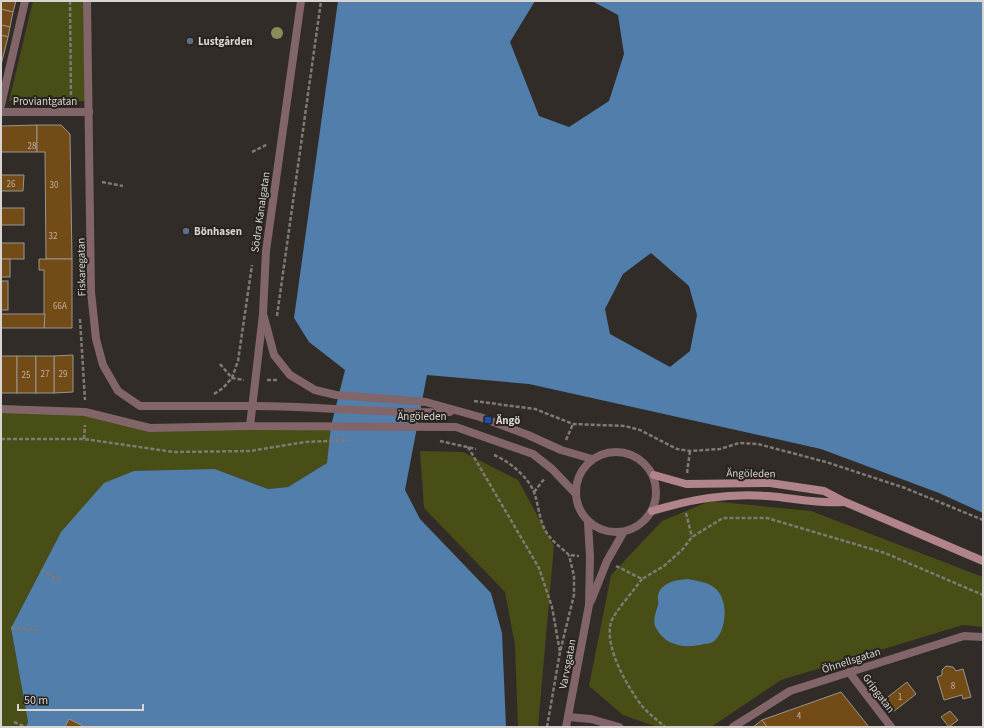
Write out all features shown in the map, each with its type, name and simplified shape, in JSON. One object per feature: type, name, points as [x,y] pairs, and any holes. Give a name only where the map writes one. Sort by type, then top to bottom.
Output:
[{"type":"main road","name":"Ängöleden","points":[[654,476],[686,484],[770,483],[824,491],[845,502],[983,561]]},
{"type":"main road","name":"Ängöleden","points":[[652,511],[686,501],[727,495],[768,496],[822,503],[845,502]]},
{"type":"street","points":[[1,105],[25,1]]},
{"type":"street","name":"Fiskaregatan","points":[[87,1],[91,292],[96,339],[103,365],[118,391],[140,406],[251,406]]},
{"type":"street","name":"Södra Kanalgatan","points":[[250,426],[251,406],[263,314],[266,251],[301,1]]},
{"type":"street","name":"Proviantgatan","points":[[1,112],[89,112]]},
{"type":"street","name":"Ängöleden","points":[[263,314],[274,355],[290,375],[315,390],[336,395],[426,402],[480,417],[528,435],[562,450],[592,459]]},
{"type":"street","name":"Ängöleden","points":[[251,406],[425,412],[457,411]]},
{"type":"street","name":"Ängöleden","points":[[1,409],[85,412],[150,428],[250,426],[456,427],[533,454],[552,468],[575,493]]},
{"type":"street","name":"Ängöleden","points":[[588,523],[578,508],[575,493],[579,474],[592,459],[609,452],[627,453],[643,461],[654,476]]},
{"type":"street","points":[[588,523],[604,532],[623,533],[643,524],[652,511],[657,493],[654,476]]},
{"type":"street","name":"Varvsgatan","points":[[566,727],[589,605],[590,556],[588,523]]},
{"type":"street","name":"Varvsgatan","points":[[589,605],[607,561],[623,533]]},
{"type":"street","name":"Öhnellsgatan","points":[[733,727],[790,691],[964,636],[983,637]]},
{"type":"street","name":"Gripgatan","points":[[850,672],[891,727]]},
{"type":"street","points":[[568,717],[591,719],[619,727]]},
{"type":"path","points":[[70,1],[71,112]]},
{"type":"path","points":[[276,319],[321,1]]},
{"type":"path","points":[[267,152],[269,137]]},
{"type":"path","points":[[252,152],[268,144]]},
{"type":"path","points":[[97,181],[122,186]]},
{"type":"path","points":[[212,395],[223,388],[232,378],[238,361],[252,261]]},
{"type":"path","points":[[220,364],[232,378]]},
{"type":"path","points":[[473,401],[535,408],[573,424],[625,426],[640,430],[677,449],[690,451],[720,449],[739,443],[758,444],[826,462],[898,486],[983,520]]},
{"type":"path","points":[[1,439],[84,439],[174,452],[250,451],[305,442],[327,441]]},
{"type":"path","points":[[434,440],[478,449]]},
{"type":"path","points":[[468,447],[539,568],[552,606],[560,652]]},
{"type":"path","points":[[490,453],[504,459],[525,479],[534,492],[541,518],[548,536],[569,555],[574,576],[574,595],[560,652],[546,727]]},
{"type":"path","points":[[664,727],[643,707],[633,694],[619,667],[610,636],[612,620],[642,580],[682,550],[692,537],[723,518],[767,518],[885,553],[983,595]]},
{"type":"path","points":[[569,555],[590,556]]},
{"type":"path","points":[[607,561],[642,580]]},
{"type":"path","points":[[41,570],[61,581]]},
{"type":"path","points":[[11,628],[40,630]]},
{"type":"path","points":[[14,722],[26,727]]},
{"type":"green space","points":[[33,1],[83,1],[85,101],[9,101]]},
{"type":"green space","points":[[1,409],[85,412],[150,428],[335,426],[327,463],[288,487],[268,489],[215,469],[61,532],[11,628],[28,722],[26,727],[1,727]]},
{"type":"green space","points":[[420,451],[463,452],[518,480],[554,546],[538,727],[518,727],[515,645],[505,592],[424,508]]},
{"type":"green space","points":[[710,501],[811,511],[983,577],[983,627],[963,625],[781,680],[711,727],[657,727],[623,715],[589,686],[611,575],[662,521]]},
{"type":"water","points":[[338,1],[535,1],[510,42],[539,116],[569,127],[609,101],[624,54],[618,15],[592,1],[983,1],[983,513],[939,493],[821,449],[529,384],[427,375],[405,490],[420,519],[491,593],[502,633],[506,727],[26,727],[28,722],[11,628],[61,532],[104,483],[134,471],[215,469],[268,489],[288,487],[327,463],[331,426],[345,370],[309,342],[294,318]],"holes":[[[651,253],[689,286],[697,315],[690,351],[670,367],[610,334],[605,309],[623,274]]]},
{"type":"water","points":[[688,579],[710,585],[716,589],[723,601],[725,616],[724,624],[718,637],[713,642],[690,646],[677,645],[665,639],[656,628],[654,622],[660,591],[670,582]]},
{"type":"building","points":[[1,1],[16,1],[13,12],[1,9]]},
{"type":"building","points":[[1,9],[13,12],[10,27],[1,25]]},
{"type":"building","points":[[1,25],[10,27],[8,37],[1,35]]},
{"type":"building","points":[[1,35],[8,37],[1,65]]},
{"type":"building","points":[[37,125],[37,152],[1,152],[1,126]]},
{"type":"building","points":[[37,125],[61,125],[70,134],[72,259],[46,259],[45,152],[37,152]]},
{"type":"building","points":[[1,175],[24,175],[23,191],[1,191]]},
{"type":"building","points":[[1,208],[24,208],[24,225],[1,225]]},
{"type":"building","points":[[1,243],[24,243],[24,259],[1,259]]},
{"type":"building","points":[[1,259],[10,259],[10,277],[1,277]]},
{"type":"building","points":[[39,259],[72,259],[72,328],[44,328],[44,270],[39,270]]},
{"type":"building","points":[[1,281],[8,281],[8,310],[1,310]]},
{"type":"building","points":[[1,314],[45,314],[44,328],[1,328]]},
{"type":"building","points":[[73,355],[73,392],[54,393],[54,356]]},
{"type":"building","points":[[1,356],[17,356],[17,393],[1,393]]},
{"type":"building","points":[[17,356],[36,356],[36,393],[17,393]]},
{"type":"building","points":[[36,356],[54,356],[54,393],[36,393]]},
{"type":"building","points":[[946,666],[953,667],[956,671],[963,669],[971,697],[963,699],[962,695],[944,700],[937,677],[942,675],[942,670]]},
{"type":"building","points":[[907,682],[916,694],[893,712],[884,700]]},
{"type":"building","points":[[841,692],[869,727],[767,727],[762,720]]},
{"type":"building","points":[[950,711],[958,720],[949,727],[941,717]]},
{"type":"building","points":[[69,719],[85,727],[65,727]]},
{"type":"building","points":[[762,720],[767,727],[753,727]]},
{"type":"place","name":"Lustgården","points":[[190,41]]},
{"type":"place","name":"Bönhasen","points":[[186,231]]},
{"type":"place","name":"Ängö","points":[[488,420]]}]
